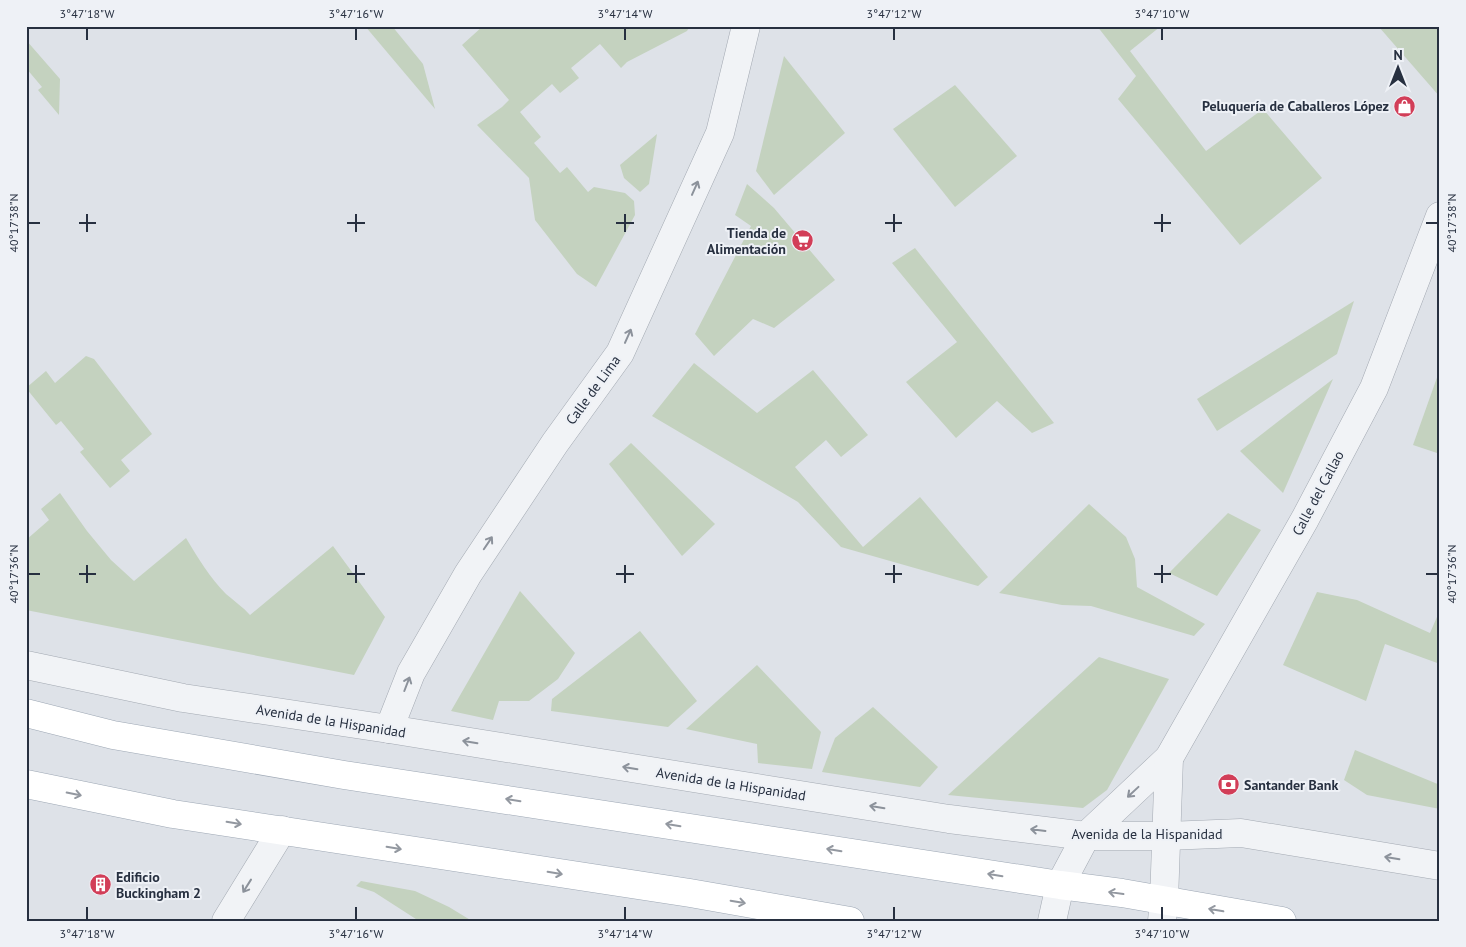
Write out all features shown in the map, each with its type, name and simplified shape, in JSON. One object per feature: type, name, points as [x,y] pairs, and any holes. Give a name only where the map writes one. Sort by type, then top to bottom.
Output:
[{"type":"main road","points":[[26,713],[113,735],[344,775],[1122,893],[1163,911],[1282,921]]},
{"type":"main road","points":[[26,784],[173,814],[690,893],[850,921]]},
{"type":"street","name":"Calle de Lima","points":[[389,729],[411,674],[468,574],[555,443],[620,353],[720,133],[746,26]]},
{"type":"street","name":"Calle del Callao","points":[[1052,921],[1060,885],[1086,836],[1169,758],[1305,519],[1374,388],[1440,216]]},
{"type":"street","name":"Avenida de la Hispanidad","points":[[26,665],[183,698],[939,817],[1086,836],[1167,836],[1241,833],[1440,866]]},
{"type":"street","name":"Calle del Callao","points":[[1163,911],[1169,758]]},
{"type":"street","points":[[226,921],[282,830]]},
{"type":"green space","points":[[365,26],[392,26],[423,64],[435,109]]},
{"type":"green space","points":[[483,26],[690,26],[687,31],[627,62],[621,68],[600,44],[571,68],[579,78],[560,93],[552,84],[520,112],[541,137],[534,143],[560,173],[567,167],[588,192],[594,187],[625,193],[634,201],[635,215],[596,287],[577,274],[535,220],[529,178],[477,125],[509,100],[462,45]]},
{"type":"green space","points":[[1097,26],[1161,26],[1130,51],[1206,151],[1263,109],[1322,178],[1240,245],[1118,99],[1136,76]]},
{"type":"green space","points":[[1440,26],[1440,97],[1379,27]]},
{"type":"green space","points":[[26,40],[60,79],[59,115],[38,90],[42,87],[26,68]]},
{"type":"green space","points":[[784,56],[845,133],[774,195],[756,171]]},
{"type":"green space","points":[[955,85],[1017,156],[955,207],[893,129]]},
{"type":"green space","points":[[657,134],[649,184],[640,192],[624,178],[620,165]]},
{"type":"green space","points":[[747,184],[774,208],[835,280],[774,328],[753,319],[714,356],[695,334],[751,226],[735,215]]},
{"type":"green space","points":[[915,248],[1054,423],[1032,433],[997,401],[956,438],[906,382],[957,342],[892,263]]},
{"type":"green space","points":[[1354,301],[1337,354],[1217,431],[1197,399]]},
{"type":"green space","points":[[86,356],[94,359],[152,434],[121,460],[130,471],[110,488],[80,452],[84,449],[61,421],[56,425],[26,388],[46,371],[55,383]]},
{"type":"green space","points":[[694,363],[757,413],[813,370],[868,435],[841,457],[826,440],[795,467],[863,547],[920,497],[988,577],[978,586],[841,547],[798,502],[652,416]]},
{"type":"green space","points":[[1440,369],[1440,454],[1413,445]]},
{"type":"green space","points":[[1333,379],[1283,493],[1240,451]]},
{"type":"green space","points":[[631,443],[715,524],[682,556],[609,464]]},
{"type":"green space","points":[[60,493],[87,531],[111,560],[134,581],[186,538],[215,581],[226,594],[250,615],[333,546],[385,617],[354,675],[26,610],[26,540],[49,520],[41,509]]},
{"type":"green space","points":[[1089,504],[1126,537],[1135,559],[1137,587],[1205,624],[1194,636],[1091,606],[1062,605],[999,593]]},
{"type":"green space","points":[[1228,513],[1261,530],[1217,596],[1169,573]]},
{"type":"green space","points":[[520,591],[575,653],[558,679],[529,701],[499,701],[493,720],[451,711]]},
{"type":"green space","points":[[1317,592],[1357,600],[1430,633],[1440,610],[1440,664],[1385,644],[1366,701],[1283,665]]},
{"type":"green space","points":[[640,631],[697,701],[668,727],[551,711],[552,699]]},
{"type":"green space","points":[[1099,657],[1169,679],[1107,790],[1083,808],[948,795]]},
{"type":"green space","points":[[757,665],[821,732],[812,769],[758,763],[757,744],[686,729]]},
{"type":"green space","points":[[873,707],[938,767],[920,787],[822,772],[835,738]]},
{"type":"green space","points":[[1355,750],[1440,785],[1440,809],[1367,795],[1344,780]]},
{"type":"green space","points":[[361,881],[415,891],[449,907],[472,921],[419,921],[374,892],[356,886]]},
{"type":"place","name":"Peluquería de Caballeros López","points":[[1405,106]]},
{"type":"place","name":"Tienda de Alimentación","points":[[802,241]]},
{"type":"place","name":"Santander Bank","points":[[1228,785]]},
{"type":"place","name":"Edificio Buckingham 2","points":[[100,885]]}]
